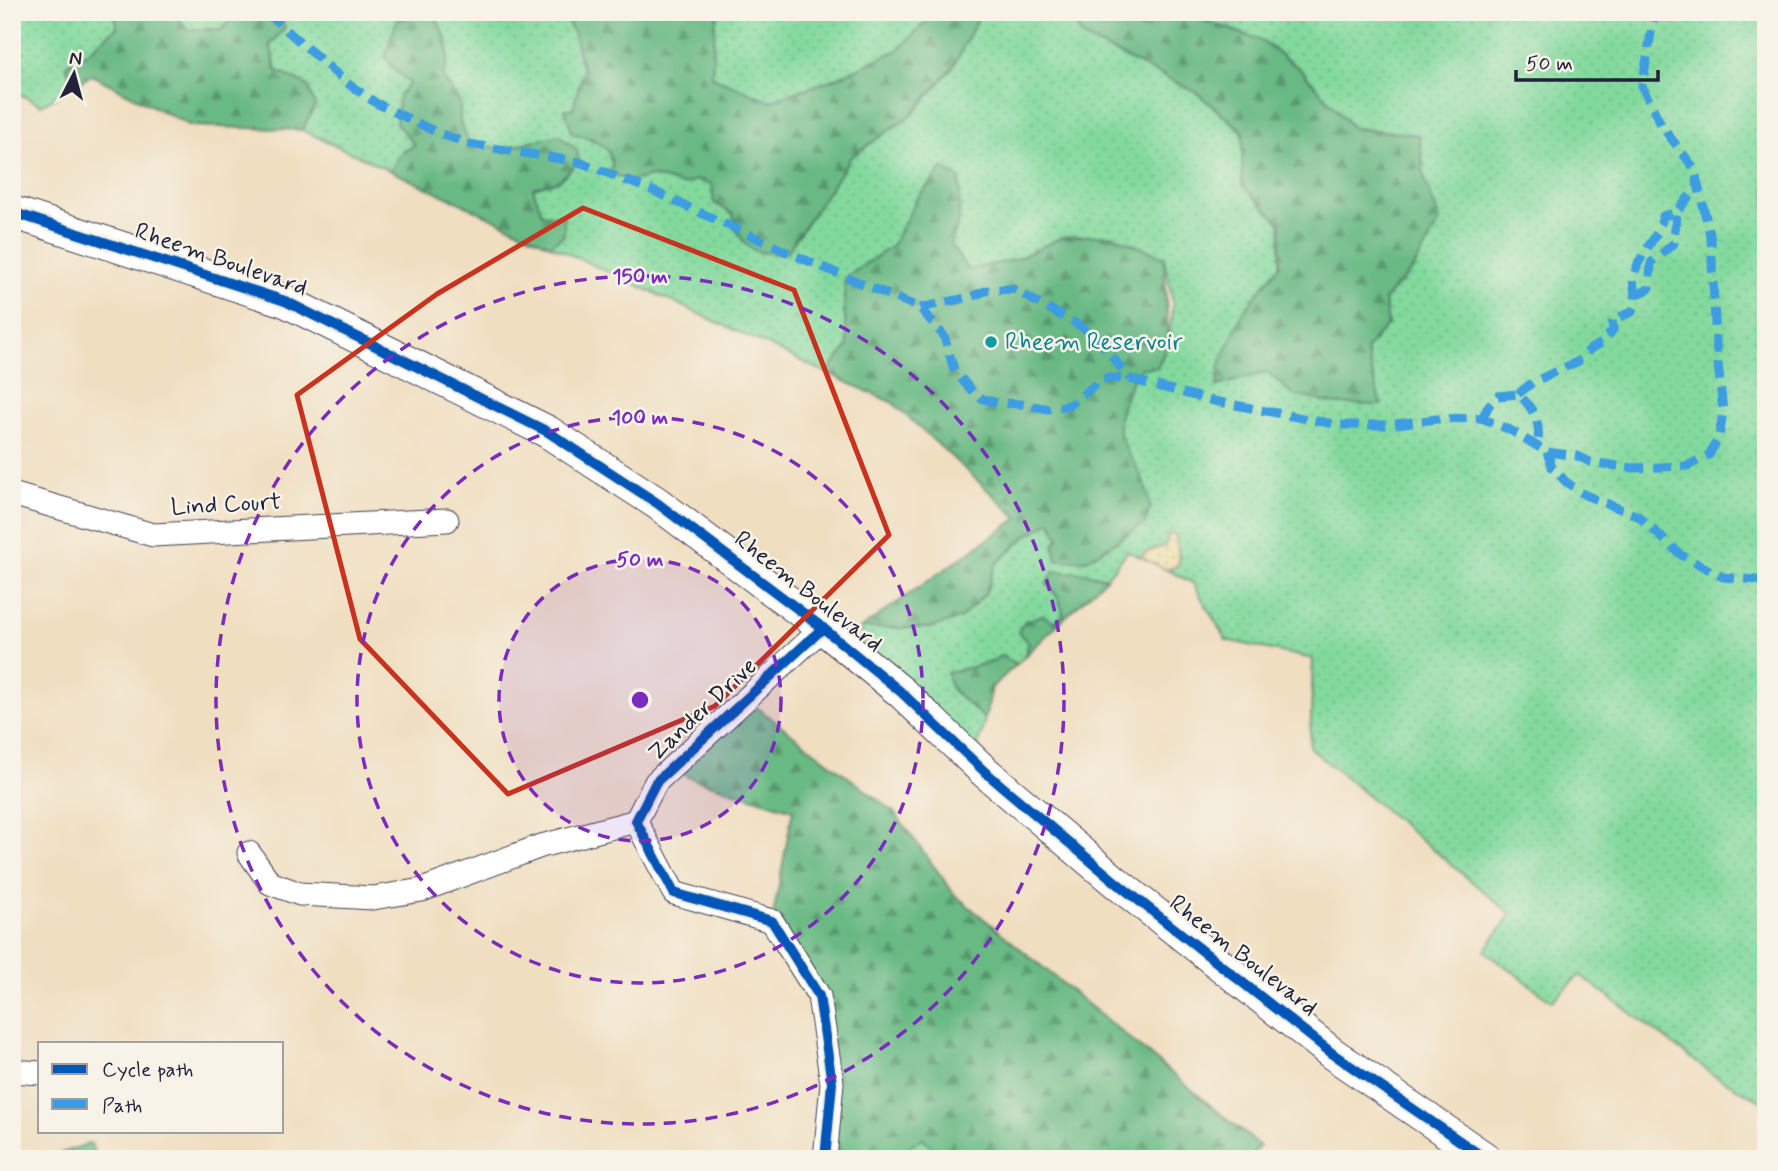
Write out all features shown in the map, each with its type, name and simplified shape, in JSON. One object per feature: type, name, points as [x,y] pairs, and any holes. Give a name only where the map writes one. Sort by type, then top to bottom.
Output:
[{"type":"street","name":"Rheem Boulevard","points":[[12,212],[285,301],[548,432],[657,503],[823,628],[901,692],[985,772],[1118,884],[1334,1054],[1486,1159]]},
{"type":"street","name":"Lind Court","points":[[12,494],[153,535],[447,520]]},
{"type":"street","name":"Zander Drive","points":[[636,821],[656,782],[823,628]]},
{"type":"street","points":[[249,853],[270,883],[290,891],[300,894],[373,898],[422,890],[541,846],[636,821],[674,893],[772,921],[820,996],[832,1083],[825,1159]]},
{"type":"street","points":[[12,1071],[38,1073]]},
{"type":"highlighted area","points":[[583,208],[794,290],[889,535],[715,706],[508,794],[360,639],[297,395],[437,294]]},
{"type":"green space","points":[[12,12],[115,12],[118,27],[87,53],[66,65],[73,87],[41,105],[12,90]]},
{"type":"green space","points":[[115,12],[173,12],[187,29],[222,30],[237,12],[278,12],[285,27],[270,45],[276,70],[308,86],[315,106],[302,130],[191,126],[92,75],[73,87],[66,65],[87,53],[117,27]]},
{"type":"green space","points":[[173,12],[237,12],[222,30],[187,29]]},
{"type":"green space","points":[[278,12],[423,12],[397,20],[393,68],[411,83],[415,145],[400,154],[391,171],[302,130],[315,106],[308,86],[277,70],[270,45],[285,27]]},
{"type":"green space","points":[[432,12],[562,12],[574,34],[583,71],[573,109],[566,109],[572,133],[592,139],[608,150],[615,175],[630,181],[652,176],[683,185],[696,180],[712,184],[714,203],[733,214],[736,230],[787,252],[851,157],[913,114],[953,67],[981,12],[1067,12],[1083,37],[1196,92],[1243,132],[1242,185],[1281,224],[1280,265],[1243,312],[1217,386],[1268,372],[1294,395],[1375,383],[1366,350],[1388,324],[1384,300],[1413,269],[1439,221],[1424,178],[1419,135],[1353,128],[1301,70],[1261,40],[1180,12],[1766,12],[1766,1104],[1715,1076],[1580,975],[1552,1001],[1485,951],[1511,914],[1310,748],[1313,659],[1226,640],[1193,583],[1167,570],[1178,565],[1180,556],[1176,546],[1156,548],[1140,557],[1128,551],[1106,578],[1086,573],[1047,584],[1058,597],[1064,614],[1029,644],[1024,657],[1017,664],[1000,656],[992,662],[947,673],[952,690],[985,719],[974,762],[862,641],[861,628],[930,628],[985,594],[996,564],[1025,537],[1051,521],[1059,538],[1054,544],[1057,560],[1087,560],[1129,457],[1119,423],[1130,379],[1168,343],[1173,303],[1164,257],[1111,235],[1062,237],[1017,259],[968,270],[951,245],[959,219],[918,197],[892,246],[845,278],[844,306],[848,346],[827,373],[550,245],[564,235],[542,214],[532,188],[558,181],[579,162],[534,140],[503,149],[469,144],[460,122],[460,103],[443,77],[448,59],[447,43]]},
{"type":"green space","points":[[432,12],[445,36],[448,59],[443,78],[460,103],[460,122],[469,143],[503,149],[559,135],[577,150],[579,162],[558,181],[533,188],[542,214],[564,217],[564,235],[550,245],[391,171],[400,154],[415,145],[396,123],[399,95],[410,83],[393,68],[385,56],[397,20]]},
{"type":"green space","points":[[562,12],[719,12],[715,23],[712,77],[770,101],[837,78],[898,50],[936,12],[981,12],[953,67],[912,114],[851,157],[787,252],[765,253],[750,248],[740,235],[733,214],[714,203],[712,184],[696,180],[683,185],[652,176],[630,181],[608,172],[613,166],[608,150],[592,139],[572,133],[565,109],[573,109],[583,71],[574,34]]},
{"type":"green space","points":[[719,12],[936,12],[898,50],[837,78],[770,101],[712,77],[715,23]]},
{"type":"green space","points":[[1067,12],[1180,12],[1260,40],[1301,70],[1353,128],[1419,135],[1424,178],[1440,221],[1413,269],[1384,300],[1388,324],[1366,350],[1381,405],[1336,404],[1294,395],[1267,372],[1217,386],[1220,364],[1243,312],[1280,265],[1281,224],[1242,185],[1243,131],[1196,92],[1083,37]]},
{"type":"green space","points":[[943,168],[960,179],[959,219],[951,245],[968,270],[1017,259],[1062,237],[1111,235],[1164,257],[1168,343],[1158,367],[1141,368],[1133,378],[1120,412],[1119,425],[1124,446],[1142,478],[1150,507],[1145,523],[1087,560],[1057,560],[1054,544],[1059,538],[1051,521],[1025,537],[996,564],[985,594],[961,618],[930,628],[861,628],[1018,518],[893,403],[827,373],[848,346],[844,306],[845,278],[892,246],[918,197]]},
{"type":"green space","points":[[1054,571],[1086,573],[1106,578],[1024,657],[1029,644],[1018,632],[1025,621],[1043,615],[1055,623],[1064,614],[1058,597],[1047,584]]},
{"type":"green space","points":[[1000,656],[1017,664],[992,687],[985,719],[952,690],[947,673],[992,662]]},
{"type":"green space","points":[[746,699],[894,812],[955,895],[1260,1146],[1248,1159],[943,1159],[923,1138],[904,1151],[902,1159],[825,1159],[819,996],[772,921],[793,810],[687,777],[676,763]]},
{"type":"green space","points":[[923,1138],[943,1159],[902,1159],[904,1151]]},
{"type":"green space","points":[[91,1143],[96,1159],[42,1159]]},
{"type":"sand","points":[[1169,533],[1176,535],[1178,565],[1167,570],[1140,557],[1166,545]]},
{"type":"marked path","points":[[266,12],[347,83],[376,103],[436,132],[469,144],[579,162],[651,190],[787,252],[920,308],[944,336],[954,370],[970,389],[983,399],[1049,409],[1070,405],[1103,378],[1130,379],[1214,401],[1339,425],[1389,425],[1437,419],[1482,418],[1510,430],[1547,452],[1633,468],[1687,466],[1709,455],[1719,437],[1723,412],[1716,344],[1711,239],[1694,168],[1663,128],[1642,87],[1653,21],[1657,12]]},
{"type":"marked path","points":[[1518,394],[1533,382],[1581,360],[1613,330],[1612,320],[1632,312],[1635,301],[1634,275],[1640,259],[1658,231],[1663,216],[1676,213],[1698,185]]},
{"type":"marked path","points":[[1636,295],[1649,289],[1651,263],[1674,243],[1676,213]]},
{"type":"marked path","points":[[920,308],[970,297],[988,290],[1013,289],[1093,333],[1130,379]]},
{"type":"marked path","points":[[1482,418],[1498,396],[1518,394],[1535,417],[1537,446]]},
{"type":"marked path","points":[[1547,452],[1552,467],[1566,482],[1585,495],[1638,516],[1681,555],[1723,577],[1766,583]]},
{"type":"cycle path","points":[[12,212],[285,301],[548,432],[657,503],[823,628],[901,692],[985,772],[1118,884],[1333,1054],[1486,1159]]},
{"type":"cycle path","points":[[823,628],[656,782],[636,821],[674,893],[772,921],[819,996],[832,1083],[825,1159]]},
{"type":"place","name":"Rheem Reservoir","points":[[991,342]]}]
